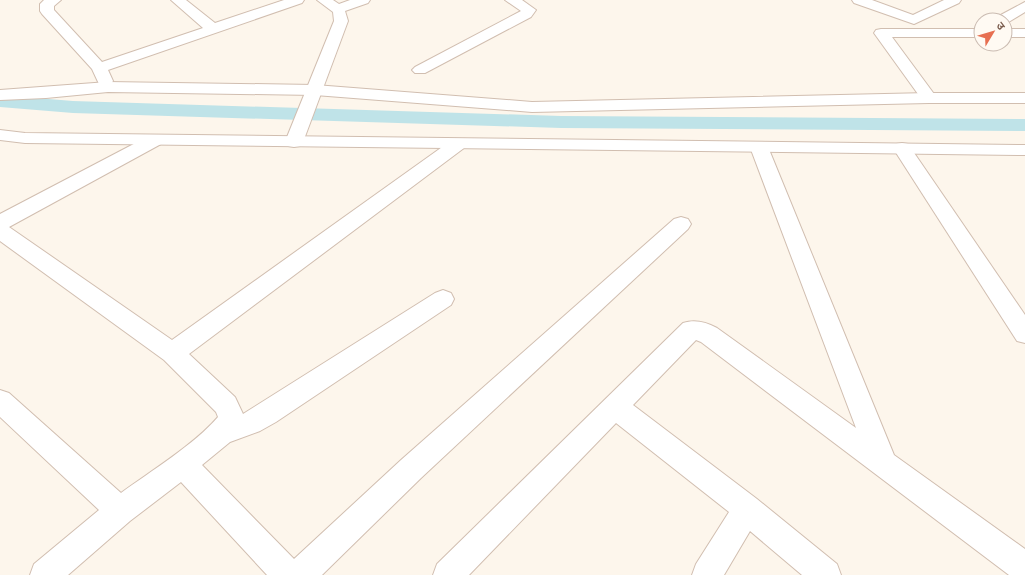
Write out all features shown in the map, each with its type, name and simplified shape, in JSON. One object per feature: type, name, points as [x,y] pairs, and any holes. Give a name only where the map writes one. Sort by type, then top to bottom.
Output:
[{"type":"street","points":[[54,0],[47,4],[47,11],[99,68],[108,87]]},
{"type":"street","points":[[178,0],[212,28]]},
{"type":"street","points":[[99,68],[212,28],[298,0]]},
{"type":"street","points":[[297,136],[341,21],[341,15],[338,9],[324,0]]},
{"type":"street","points":[[338,9],[363,0]]},
{"type":"street","points":[[420,70],[526,14],[529,10],[512,0]]},
{"type":"street","points":[[859,0],[914,20],[954,0]]},
{"type":"street","points":[[1013,13],[1025,6]]},
{"type":"street","points":[[929,98],[881,33],[973,33]]},
{"type":"street","points":[[1013,33],[1025,33]]},
{"type":"street","points":[[0,95],[46,93],[108,87],[315,90],[532,107],[929,98],[1025,98]]},
{"type":"street","points":[[0,135],[26,138],[155,140],[297,136],[458,144],[1025,150]]},
{"type":"street","points":[[0,223],[155,140]]},
{"type":"street","points":[[172,353],[458,144]]},
{"type":"street","points":[[759,147],[884,465]]},
{"type":"street","points":[[902,148],[1025,334]]},
{"type":"street","points":[[300,575],[411,469],[681,224]]},
{"type":"street","points":[[0,231],[172,353],[226,405],[230,411],[230,422],[221,432],[183,464],[120,511],[45,575]]},
{"type":"street","points":[[221,432],[251,423],[267,414],[443,300]]},
{"type":"street","points":[[448,575],[616,407],[685,334],[691,330],[698,330],[709,335],[1025,568]]},
{"type":"street","points":[[0,401],[120,511]]},
{"type":"street","points":[[616,407],[747,509],[826,575]]},
{"type":"street","points":[[183,464],[288,575]]},
{"type":"street","points":[[708,575],[747,509]]},
{"type":"waterway","points":[[0,101],[73,107],[561,122],[1025,125]]}]
